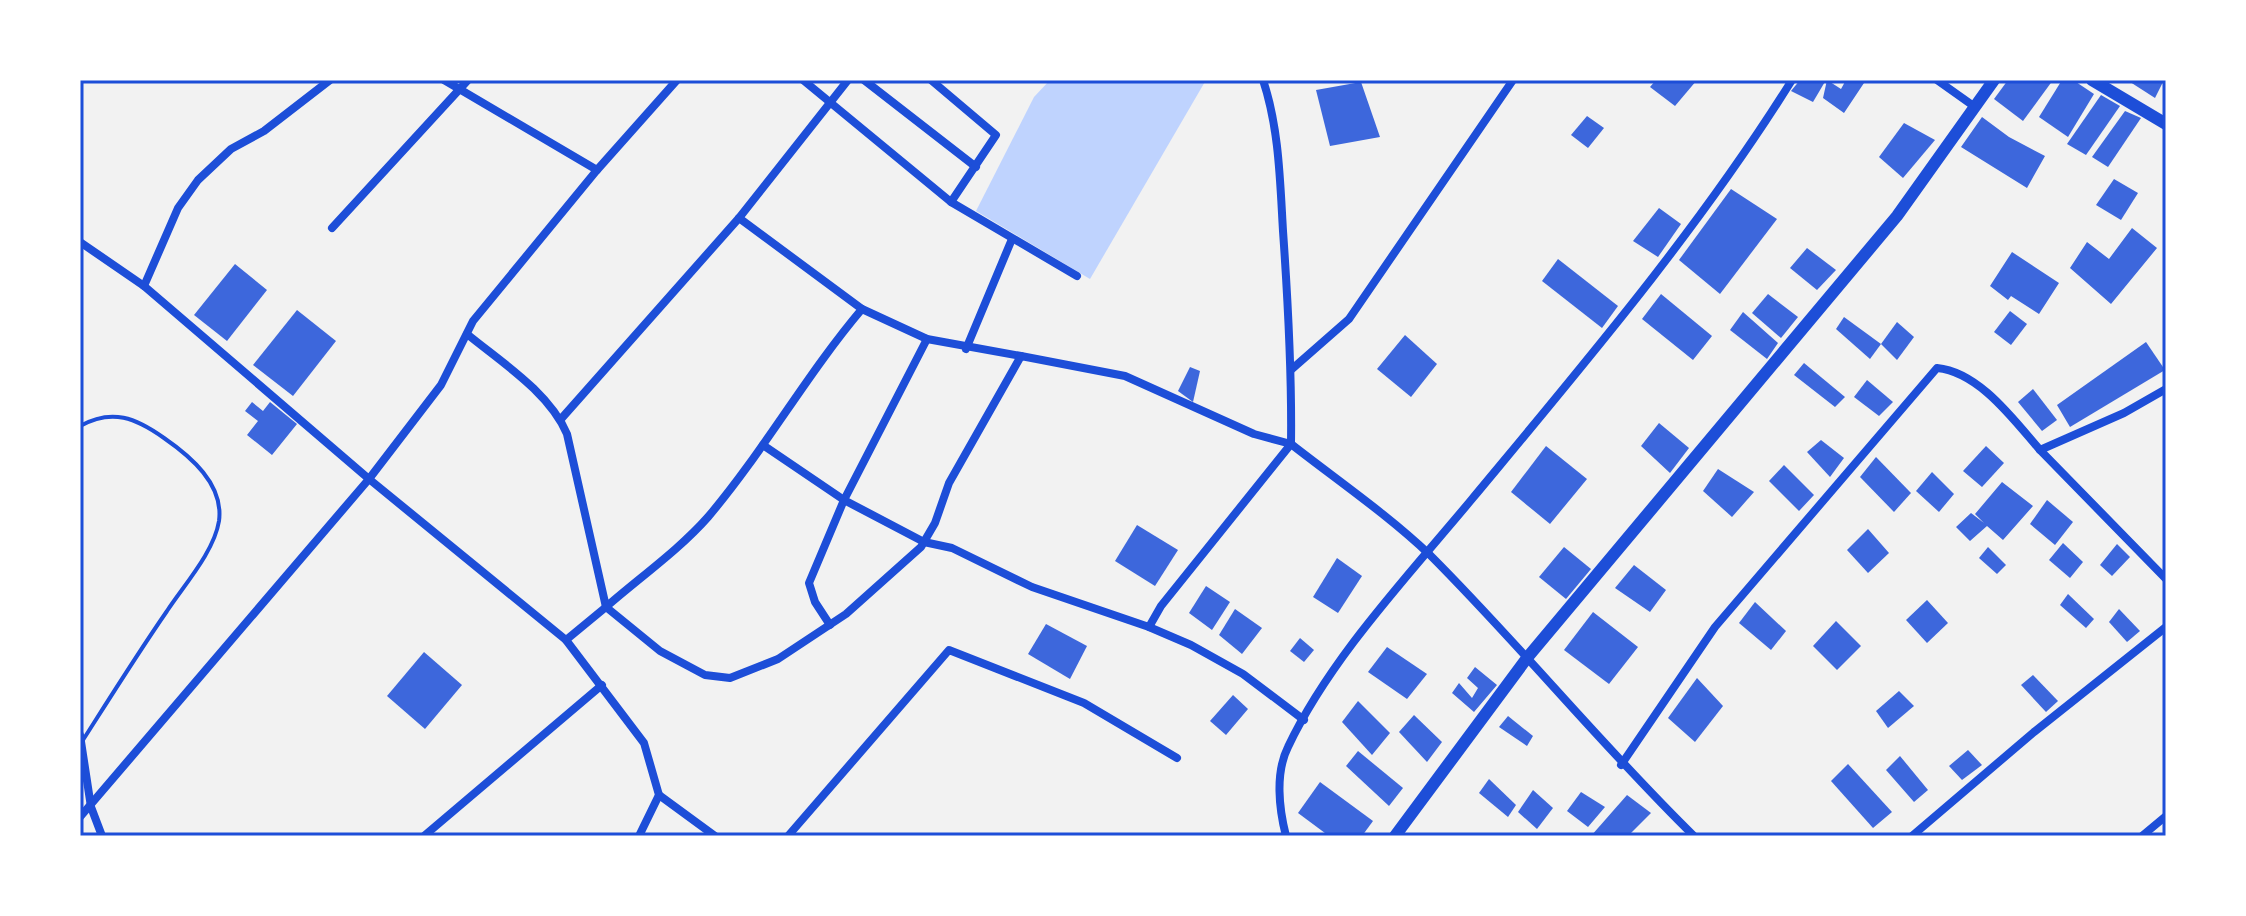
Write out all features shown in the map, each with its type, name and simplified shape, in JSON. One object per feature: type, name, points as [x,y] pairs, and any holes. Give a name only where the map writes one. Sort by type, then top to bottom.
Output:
[{"type":"main road","points":[[1395,836],[1527,658],[1897,216],[1994,80]]},
{"type":"main road","points":[[2092,80],[2166,124]]},
{"type":"street","points":[[144,286],[178,208],[198,180],[231,149],[264,131],[330,80]]},
{"type":"street","points":[[444,80],[597,170]]},
{"type":"street","points":[[332,228],[468,80]]},
{"type":"street","points":[[80,817],[369,479],[441,385],[473,321],[597,170],[677,80]]},
{"type":"street","points":[[803,80],[951,202],[1077,276]]},
{"type":"street","points":[[561,419],[739,218],[848,80]]},
{"type":"street","points":[[864,80],[976,167]]},
{"type":"street","points":[[931,80],[996,135],[951,202]]},
{"type":"street","points":[[1149,627],[1161,606],[1291,444],[1292,369],[1273,111],[1263,80]]},
{"type":"street","points":[[1292,369],[1349,319],[1513,80]]},
{"type":"street","points":[[1286,836],[1278,805],[1286,750],[1333,672],[1427,553],[1577,373],[1725,182],[1792,80]]},
{"type":"street","points":[[1937,80],[1975,107]]},
{"type":"street","points":[[739,218],[862,309],[927,339],[966,349],[1125,376],[1254,434],[1291,444],[1427,553],[1527,658],[1621,765],[1694,836]]},
{"type":"street","points":[[966,349],[1012,239]]},
{"type":"street","points":[[80,242],[144,286],[369,479],[566,640],[644,743],[659,795],[715,836]]},
{"type":"street","points":[[566,640],[706,520],[763,445],[817,362],[862,309]]},
{"type":"street","points":[[467,334],[525,382],[561,419],[606,607],[660,651],[705,675],[730,678],[778,659],[830,625],[924,542],[949,483],[1021,356]]},
{"type":"street","points":[[830,625],[815,602],[809,583],[844,500],[927,339]]},
{"type":"street","points":[[1621,765],[1715,627],[1937,368],[1949,369],[1983,390],[2166,579]]},
{"type":"street","points":[[2040,450],[2124,413],[2166,389]]},
{"type":"street","points":[[763,445],[844,500],[924,542],[952,548],[1032,587],[1149,627],[1243,674],[1304,720]]},
{"type":"street","points":[[1912,836],[2034,732],[2166,627]]},
{"type":"street","points":[[788,836],[949,650],[1084,703],[1177,758]]},
{"type":"street","points":[[424,836],[602,685]]},
{"type":"street","points":[[82,737],[91,807],[102,836]]},
{"type":"street","points":[[639,836],[659,795]]},
{"type":"street","points":[[2142,836],[2166,816]]},
{"type":"lane","points":[[80,426],[96,417],[120,415],[164,438],[200,465],[217,502],[219,522],[203,556],[82,737]]},
{"type":"water","points":[[1050,80],[1206,80],[1090,279],[976,211],[1034,97]]},
{"type":"building","points":[[1656,80],[1697,80],[1675,106],[1650,87]]},
{"type":"building","points":[[1800,80],[1826,80],[1813,102],[1791,91]]},
{"type":"building","points":[[1827,80],[1841,89],[1846,80],[1866,80],[1844,113],[1823,98]]},
{"type":"building","points":[[2008,80],[2053,80],[2023,121],[1994,99]]},
{"type":"building","points":[[2062,80],[2073,80],[2094,94],[2068,137],[2039,117]]},
{"type":"building","points":[[2127,80],[2164,80],[2155,98]]},
{"type":"building","points":[[1361,82],[1380,137],[1330,146],[1316,90]]},
{"type":"building","points":[[2101,95],[2120,106],[2086,155],[2067,144]]},
{"type":"building","points":[[2125,111],[2141,118],[2108,167],[2092,157]]},
{"type":"building","points":[[1587,116],[1604,128],[1588,148],[1571,135]]},
{"type":"building","points":[[1982,117],[2009,137],[2045,156],[2027,188],[1961,147]]},
{"type":"building","points":[[1904,123],[1935,140],[1903,178],[1879,157]]},
{"type":"building","points":[[2114,179],[2138,193],[2121,220],[2096,205]]},
{"type":"building","points":[[1731,189],[1777,219],[1720,294],[1679,260]]},
{"type":"building","points":[[1659,208],[1681,224],[1658,257],[1633,241]]},
{"type":"building","points":[[2132,228],[2157,248],[2111,304],[2070,268],[2087,242],[2109,259]]},
{"type":"building","points":[[1807,248],[1836,270],[1817,290],[1790,268]]},
{"type":"building","points":[[2012,252],[2059,283],[2039,314],[2011,296],[2008,300],[1990,286]]},
{"type":"building","points":[[1558,259],[1618,306],[1602,328],[1542,281]]},
{"type":"building","points":[[235,264],[267,290],[227,341],[194,315]]},
{"type":"building","points":[[1661,294],[1712,336],[1693,360],[1642,319]]},
{"type":"building","points":[[1768,294],[1798,317],[1781,338],[1752,313]]},
{"type":"building","points":[[297,310],[336,341],[293,396],[253,365]]},
{"type":"building","points":[[2010,311],[2027,324],[2011,345],[1994,332]]},
{"type":"building","points":[[1743,312],[1778,343],[1767,359],[1730,330]]},
{"type":"building","points":[[1844,317],[1881,344],[1870,359],[1836,329]]},
{"type":"building","points":[[1897,322],[1914,337],[1897,360],[1881,344]]},
{"type":"building","points":[[1405,335],[1437,364],[1411,397],[1377,369]]},
{"type":"building","points":[[2146,342],[2165,370],[2070,427],[2057,405]]},
{"type":"building","points":[[1804,363],[1845,397],[1835,407],[1794,375]]},
{"type":"building","points":[[1190,367],[1200,371],[1193,402],[1178,391]]},
{"type":"building","points":[[1867,380],[1893,402],[1879,416],[1854,397]]},
{"type":"building","points":[[2033,389],[2057,420],[2042,431],[2018,402]]},
{"type":"building","points":[[252,402],[263,411],[270,402],[297,424],[272,455],[247,435],[258,421],[245,411]]},
{"type":"building","points":[[1659,423],[1689,448],[1670,473],[1641,446]]},
{"type":"building","points":[[1821,440],[1844,458],[1830,477],[1807,452]]},
{"type":"building","points":[[1546,446],[1587,479],[1550,524],[1511,492]]},
{"type":"building","points":[[1986,446],[2004,463],[1982,487],[1963,471]]},
{"type":"building","points":[[1876,457],[1911,493],[1894,512],[1860,477]]},
{"type":"building","points":[[1784,465],[1814,495],[1799,511],[1769,481]]},
{"type":"building","points":[[1718,469],[1754,492],[1732,517],[1703,491]]},
{"type":"building","points":[[1932,472],[1954,494],[1939,512],[1916,491]]},
{"type":"building","points":[[2002,482],[2033,506],[2003,540],[1987,526],[1970,541],[1956,527],[1971,513],[1984,523],[1975,514]]},
{"type":"building","points":[[2047,500],[2073,522],[2055,545],[2030,524]]},
{"type":"building","points":[[1137,525],[1178,550],[1155,586],[1115,561]]},
{"type":"building","points":[[1868,529],[1889,553],[1868,573],[1847,550]]},
{"type":"building","points":[[2063,543],[2083,562],[2070,578],[2049,560]]},
{"type":"building","points":[[2117,544],[2130,557],[2112,576],[2100,565]]},
{"type":"building","points":[[1564,547],[1591,569],[1566,599],[1539,577]]},
{"type":"building","points":[[1988,547],[2006,565],[1997,574],[1979,558]]},
{"type":"building","points":[[1337,558],[1362,576],[1338,613],[1313,597]]},
{"type":"building","points":[[1634,565],[1666,590],[1650,612],[1615,588]]},
{"type":"building","points":[[1206,586],[1230,602],[1212,630],[1189,613]]},
{"type":"building","points":[[2068,594],[2094,619],[2086,628],[2060,605]]},
{"type":"building","points":[[1927,600],[1948,623],[1927,643],[1906,620]]},
{"type":"building","points":[[1755,602],[1786,631],[1771,650],[1739,623]]},
{"type":"building","points":[[1235,609],[1262,628],[1242,654],[1219,635]]},
{"type":"building","points":[[2119,609],[2140,631],[2127,642],[2109,622]]},
{"type":"building","points":[[1593,612],[1638,647],[1609,684],[1564,650]]},
{"type":"building","points":[[1836,621],[1861,646],[1837,670],[1813,646]]},
{"type":"building","points":[[1046,624],[1087,646],[1070,679],[1028,654]]},
{"type":"building","points":[[1300,638],[1314,650],[1304,662],[1290,651]]},
{"type":"building","points":[[1387,647],[1427,674],[1407,699],[1368,672]]},
{"type":"building","points":[[424,652],[462,685],[425,729],[387,696]]},
{"type":"building","points":[[1475,667],[1497,685],[1474,712],[1452,693],[1459,683],[1472,698],[1478,688],[1467,678]]},
{"type":"building","points":[[2033,675],[2058,701],[2046,712],[2021,685]]},
{"type":"building","points":[[1697,678],[1723,706],[1695,742],[1668,718]]},
{"type":"building","points":[[1899,691],[1914,706],[1888,728],[1876,711]]},
{"type":"building","points":[[1233,695],[1248,709],[1226,735],[1210,721]]},
{"type":"building","points":[[1358,701],[1390,733],[1372,755],[1342,722]]},
{"type":"building","points":[[1414,715],[1442,742],[1427,762],[1399,732]]},
{"type":"building","points":[[1508,716],[1533,736],[1527,746],[1499,727]]},
{"type":"building","points":[[1968,750],[1982,765],[1962,780],[1949,766]]},
{"type":"building","points":[[1358,751],[1403,788],[1389,806],[1346,766]]},
{"type":"building","points":[[1900,756],[1928,790],[1914,802],[1886,770]]},
{"type":"building","points":[[1848,764],[1892,812],[1873,828],[1831,781]]},
{"type":"building","points":[[1489,779],[1516,805],[1508,817],[1479,793]]},
{"type":"building","points":[[1320,782],[1373,821],[1362,836],[1329,836],[1298,813]]},
{"type":"building","points":[[1533,790],[1553,808],[1537,829],[1518,812]]},
{"type":"building","points":[[1581,792],[1605,807],[1588,827],[1567,811]]},
{"type":"building","points":[[1627,795],[1651,813],[1628,836],[1591,836]]}]
